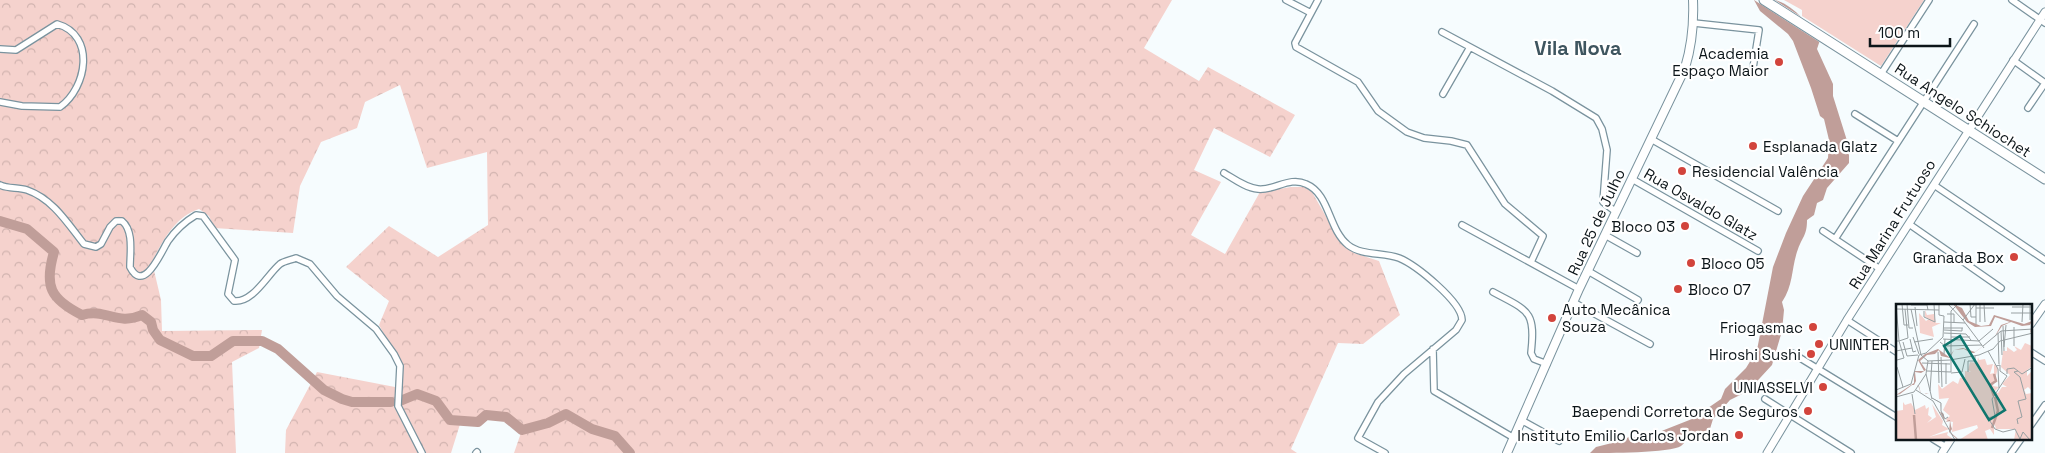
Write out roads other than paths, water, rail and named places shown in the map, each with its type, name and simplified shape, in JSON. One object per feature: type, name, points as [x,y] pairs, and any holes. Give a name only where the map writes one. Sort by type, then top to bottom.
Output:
[{"type":"main road","name":"Rua 25 de Julho","points":[[1506,453],[1579,289],[1685,68],[1691,47],[1694,0]]},
{"type":"main road","name":"Rua Angelo Schiochet","points":[[1764,0],[2045,179]]},
{"type":"street","points":[[1286,0],[1311,13]]},
{"type":"street","points":[[1318,0],[1295,45],[1358,82],[1378,111],[1407,132],[1424,138],[1451,140],[1467,145],[1505,204],[1542,236],[1531,262]]},
{"type":"street","points":[[1880,74],[1929,0]]},
{"type":"street","points":[[2012,0],[2042,21]]},
{"type":"street","name":"Rua Marina Frutuoso","points":[[1767,453],[1880,269],[2013,60],[2042,21],[2045,12]]},
{"type":"street","points":[[1694,23],[1759,30],[1753,68]]},
{"type":"street","points":[[0,49],[16,50],[57,24],[66,26],[71,31],[81,43],[84,54],[81,79],[73,96],[60,107],[22,106],[0,102]]},
{"type":"street","points":[[1835,239],[1974,24]]},
{"type":"street","points":[[1442,32],[1552,91],[1596,118],[1602,129],[1607,150],[1603,202],[1616,212]]},
{"type":"street","points":[[1443,94],[1470,47]]},
{"type":"street","points":[[2013,60],[2045,83],[2028,108]]},
{"type":"street","points":[[1855,114],[1898,141]]},
{"type":"street","points":[[1651,139],[1778,211]]},
{"type":"street","points":[[1224,172],[1257,189],[1271,188],[1293,182],[1306,184],[1321,195],[1333,223],[1348,245],[1360,250],[1393,256],[1406,261],[1448,296],[1461,313],[1461,323],[1452,334],[1404,374],[1378,402],[1358,438],[1384,453]]},
{"type":"street","name":"Rua Osvaldo Glatz","points":[[1632,179],[1758,251]]},
{"type":"street","points":[[0,185],[28,190],[39,196],[64,216],[84,244],[89,247],[101,244],[110,227],[116,221],[122,221],[127,225],[129,234],[130,267],[133,272],[138,274],[149,272],[156,265],[168,240],[189,219],[196,215],[203,216],[235,260],[228,294],[234,301],[243,300],[281,264],[296,258],[310,264],[337,296],[376,330],[394,354],[400,366],[398,406],[422,453]]},
{"type":"street","points":[[1934,185],[2045,260]]},
{"type":"street","points":[[1909,224],[2001,288]]},
{"type":"street","points":[[1462,225],[1579,289]]},
{"type":"street","points":[[1823,231],[1880,269]]},
{"type":"street","points":[[1605,234],[1638,253]]},
{"type":"street","points":[[1588,271],[1638,300]]},
{"type":"street","points":[[1493,292],[1528,311],[1531,317],[1533,338],[1531,354],[1534,358],[1546,364]]},
{"type":"street","points":[[1573,302],[1650,344]]},
{"type":"street","points":[[2032,323],[2045,304]]},
{"type":"street","points":[[1848,320],[1896,353]]},
{"type":"street","points":[[1433,349],[1434,391],[1514,438]]},
{"type":"street","points":[[1792,353],[1896,417]]},
{"type":"street","points":[[2032,353],[2045,361]]},
{"type":"street","points":[[1765,399],[1851,453]]},
{"type":"street","points":[[2032,424],[2045,405]]},
{"type":"street","points":[[1522,420],[1558,441]]},
{"type":"street","points":[[1934,440],[1944,450]]},
{"type":"street","points":[[2011,453],[2020,440]]},
{"type":"waterway","points":[[0,221],[27,229],[54,252],[50,274],[52,290],[63,303],[82,315],[90,313],[125,319],[142,315],[151,322],[153,330],[160,340],[193,356],[211,356],[233,341],[262,341],[278,349],[324,390],[342,399],[352,402],[391,402]]},
{"type":"waterway","points":[[400,401],[417,394],[436,401],[450,420],[478,422],[486,415],[506,417],[522,430],[548,423],[566,414],[592,429],[615,436],[630,453]]},
{"type":"place","name":"Academia Espaço Maior","points":[[1779,62]]},
{"type":"place","name":"Esplanada Glatz","points":[[1753,146]]},
{"type":"place","name":"Residencial Valência","points":[[1682,171]]},
{"type":"place","name":"Bloco 03","points":[[1685,226]]},
{"type":"place","name":"Granada Box","points":[[2014,257]]},
{"type":"place","name":"Bloco 05","points":[[1691,263]]},
{"type":"place","name":"Bloco 07","points":[[1678,289]]},
{"type":"place","name":"Auto Mecânica Souza","points":[[1552,318]]},
{"type":"place","name":"Friogasmac","points":[[1813,327]]},
{"type":"place","name":"UNINTER","points":[[1819,344]]},
{"type":"place","name":"Hiroshi Sushi","points":[[1811,354]]},
{"type":"place","name":"UNIASSELVI","points":[[1823,387]]},
{"type":"place","name":"Baependi Corretora de Seguros","points":[[1808,411]]},
{"type":"place","name":"Instituto Emilio Carlos Jordan","points":[[1739,435]]},
{"type":"district","name":"Vila Nova","points":[[1578,48]]}]
